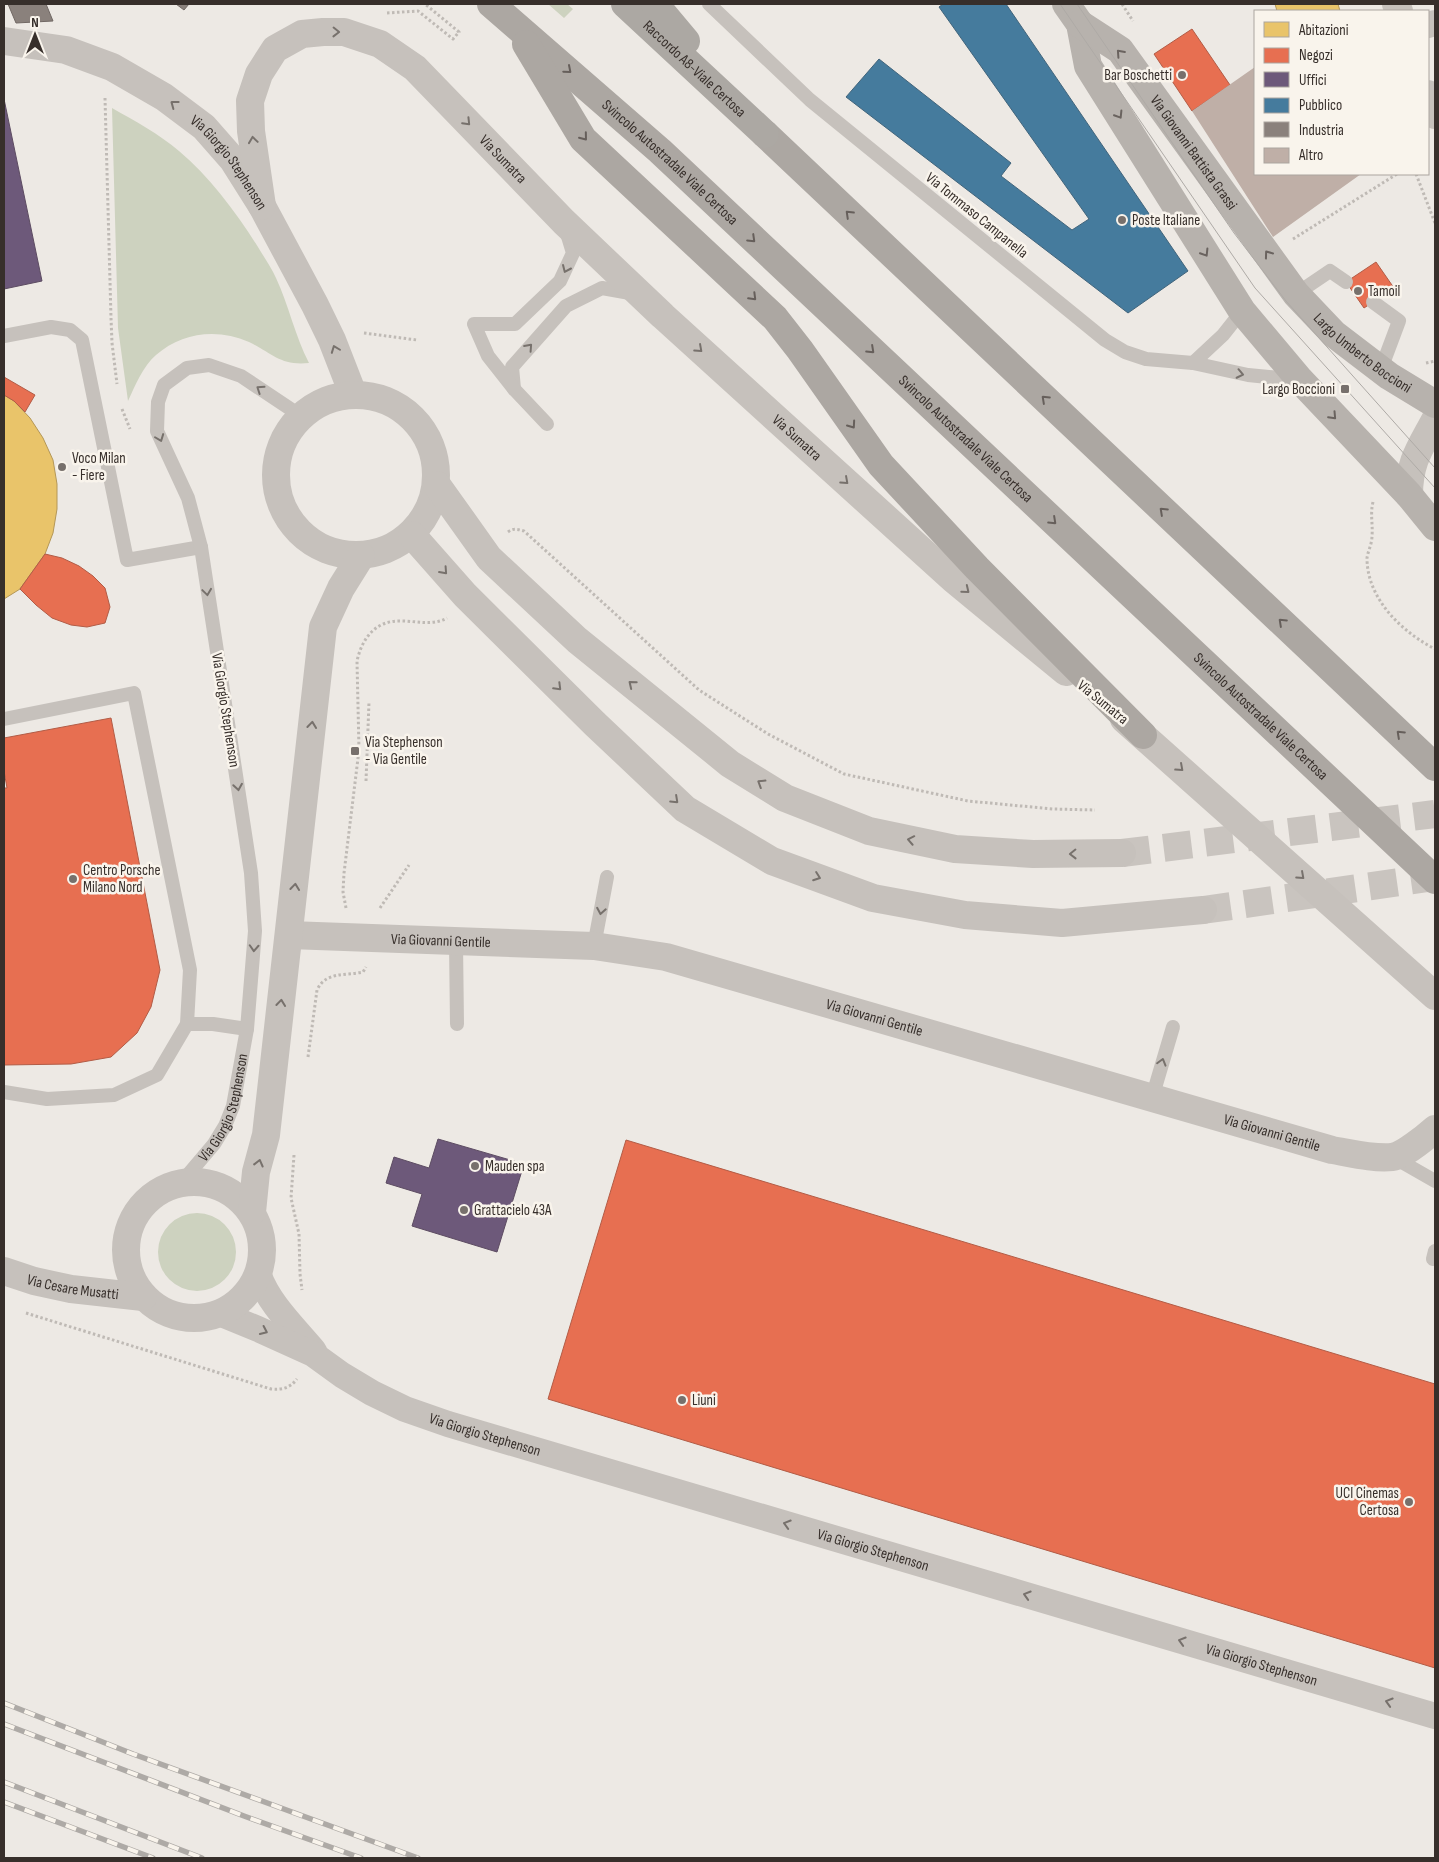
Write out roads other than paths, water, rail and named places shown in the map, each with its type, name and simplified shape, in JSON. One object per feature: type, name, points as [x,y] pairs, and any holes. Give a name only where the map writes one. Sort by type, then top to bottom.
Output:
[{"type":"highway","name":"Svincolo Autostradale Viale Certosa","points":[[492,4],[660,151],[1435,880]]},
{"type":"highway","name":"Raccordo A8-Viale Certosa","points":[[625,4],[765,134]]},
{"type":"highway","points":[[655,4],[765,134],[1435,768]]},
{"type":"highway","points":[[512,22],[583,138],[775,318],[800,350],[881,465],[976,568],[1144,735]]},
{"type":"main road","name":"Via Giovanni Battista Grassi","points":[[1073,14],[1120,50],[1296,294]]},
{"type":"main road","name":"Via Giovanni Battista Grassi","points":[[1073,14],[1088,66],[1242,312]]},
{"type":"main road","name":"Largo Umberto Boccioni","points":[[1296,294],[1334,334],[1406,388],[1435,404]]},
{"type":"main road","points":[[1242,312],[1300,380],[1435,526]]},
{"type":"street","name":"Via Sumatra","points":[[262,206],[251,131],[250,101],[259,74],[275,49],[302,34],[344,32],[380,44],[415,68],[564,222],[663,316],[953,579],[1144,735],[1435,996]]},
{"type":"street","name":"Via Giorgio Stephenson","points":[[4,41],[66,50],[112,67],[164,97],[204,127],[233,160],[262,206],[332,340],[353,394]]},
{"type":"street","points":[[1429,97],[1435,115]]},
{"type":"street","points":[[353,394],[381,398],[406,411],[425,432],[436,458],[437,486],[429,512],[412,535],[388,550],[361,556],[333,553],[307,540],[288,519],[277,494],[276,465],[284,438],[301,416],[325,401],[353,394]]},
{"type":"street","points":[[1408,495],[1412,463],[1435,420]]},
{"type":"street","points":[[437,486],[489,558],[577,640],[730,764],[786,798],[868,831],[955,848],[1033,854],[1122,853]]},
{"type":"street","points":[[412,535],[465,595],[595,724],[685,809],[772,861],[874,898],[965,915],[1062,923],[1204,910]]},
{"type":"street","points":[[252,1212],[256,1172],[266,1135],[322,627],[341,588],[361,556]]},
{"type":"street","name":"Via Giovanni Gentile","points":[[289,935],[594,946],[666,957],[1332,1150],[1362,1155],[1393,1157]]},
{"type":"street","points":[[1393,1157],[1422,1141],[1435,1129]]},
{"type":"street","points":[[181,1183],[199,1183],[222,1188],[232,1193],[252,1212],[258,1226],[261,1244],[258,1273],[250,1290],[234,1303],[219,1313],[202,1318],[175,1315],[158,1308],[143,1298],[134,1283],[127,1265],[125,1246],[128,1229],[134,1216],[154,1194],[181,1183]]},
{"type":"street","name":"Via Cesare Musatti","points":[[4,1271],[71,1290],[143,1298]]},
{"type":"street","name":"Via Giorgio Stephenson","points":[[258,1273],[262,1286],[321,1359]]},
{"type":"street","name":"Via Giorgio Stephenson","points":[[219,1313],[321,1359],[342,1375],[372,1393],[405,1409],[448,1424],[1435,1716]]},
{"type":"lane","name":"Via Tommaso Campanella","points":[[710,4],[810,100],[1105,340],[1124,352],[1146,359],[1192,363]]},
{"type":"lane","points":[[547,424],[514,389],[488,356],[474,324],[515,324],[560,281],[572,254],[564,222]]},
{"type":"lane","points":[[1296,294],[1330,271],[1346,282]]},
{"type":"lane","points":[[514,389],[512,367],[566,306],[602,288],[630,293],[663,316]]},
{"type":"lane","points":[[1373,302],[1399,321],[1381,370]]},
{"type":"lane","points":[[1192,363],[1223,334],[1242,312]]},
{"type":"lane","points":[[4,336],[51,326],[70,330],[82,340],[127,560],[201,547]]},
{"type":"lane","points":[[1192,363],[1248,375],[1300,380]]},
{"type":"lane","name":"Via Giorgio Stephenson","points":[[181,1183],[214,1144],[225,1126],[237,1088],[247,1029],[255,931],[251,873],[201,547],[188,498],[157,431],[158,402],[164,385],[187,368],[209,365],[241,376],[301,416]]},
{"type":"lane","points":[[4,719],[134,693],[190,970],[187,1024],[157,1075],[114,1095],[47,1099],[4,1092]]},
{"type":"lane","points":[[594,946],[607,877]]},
{"type":"lane","points":[[456,942],[457,1024]]},
{"type":"lane","points":[[187,1024],[213,1024],[247,1029]]},
{"type":"lane","points":[[1152,1098],[1173,1027]]},
{"type":"lane","name":"Via Giovanni Gentile","points":[[1393,1157],[1435,1181]]},
{"type":"tunnel","points":[[1122,853],[1435,814]]},
{"type":"tunnel","points":[[1203,910],[1435,877]]},
{"type":"tram line","points":[[1060,4],[1255,288],[1435,488]]},
{"type":"tram line","points":[[1077,4],[1234,233],[1286,301],[1435,468]]},
{"type":"railway","points":[[4,1703],[133,1754],[418,1858]]},
{"type":"railway","points":[[4,1724],[244,1816],[361,1858]]},
{"type":"railway","points":[[4,1782],[202,1858]]},
{"type":"railway","points":[[4,1802],[153,1858]]},
{"type":"place","name":"Bar Boschetti","points":[[1182,75]]},
{"type":"place","name":"Poste Italiane","points":[[1122,220]]},
{"type":"place","name":"Tamoil","points":[[1358,291]]},
{"type":"place","name":"Largo Boccioni","points":[[1345,389]]},
{"type":"place","name":"Voco Milan - Fiere","points":[[62,467]]},
{"type":"place","name":"Via Stephenson - Via Gentile","points":[[355,751]]},
{"type":"place","name":"Centro Porsche Milano Nord","points":[[73,879]]},
{"type":"place","name":"Mauden spa","points":[[475,1166]]},
{"type":"place","name":"Grattacielo 43A","points":[[464,1210]]},
{"type":"place","name":"Liuni","points":[[682,1400]]},
{"type":"place","name":"UCI Cinemas Certosa","points":[[1409,1502]]}]
